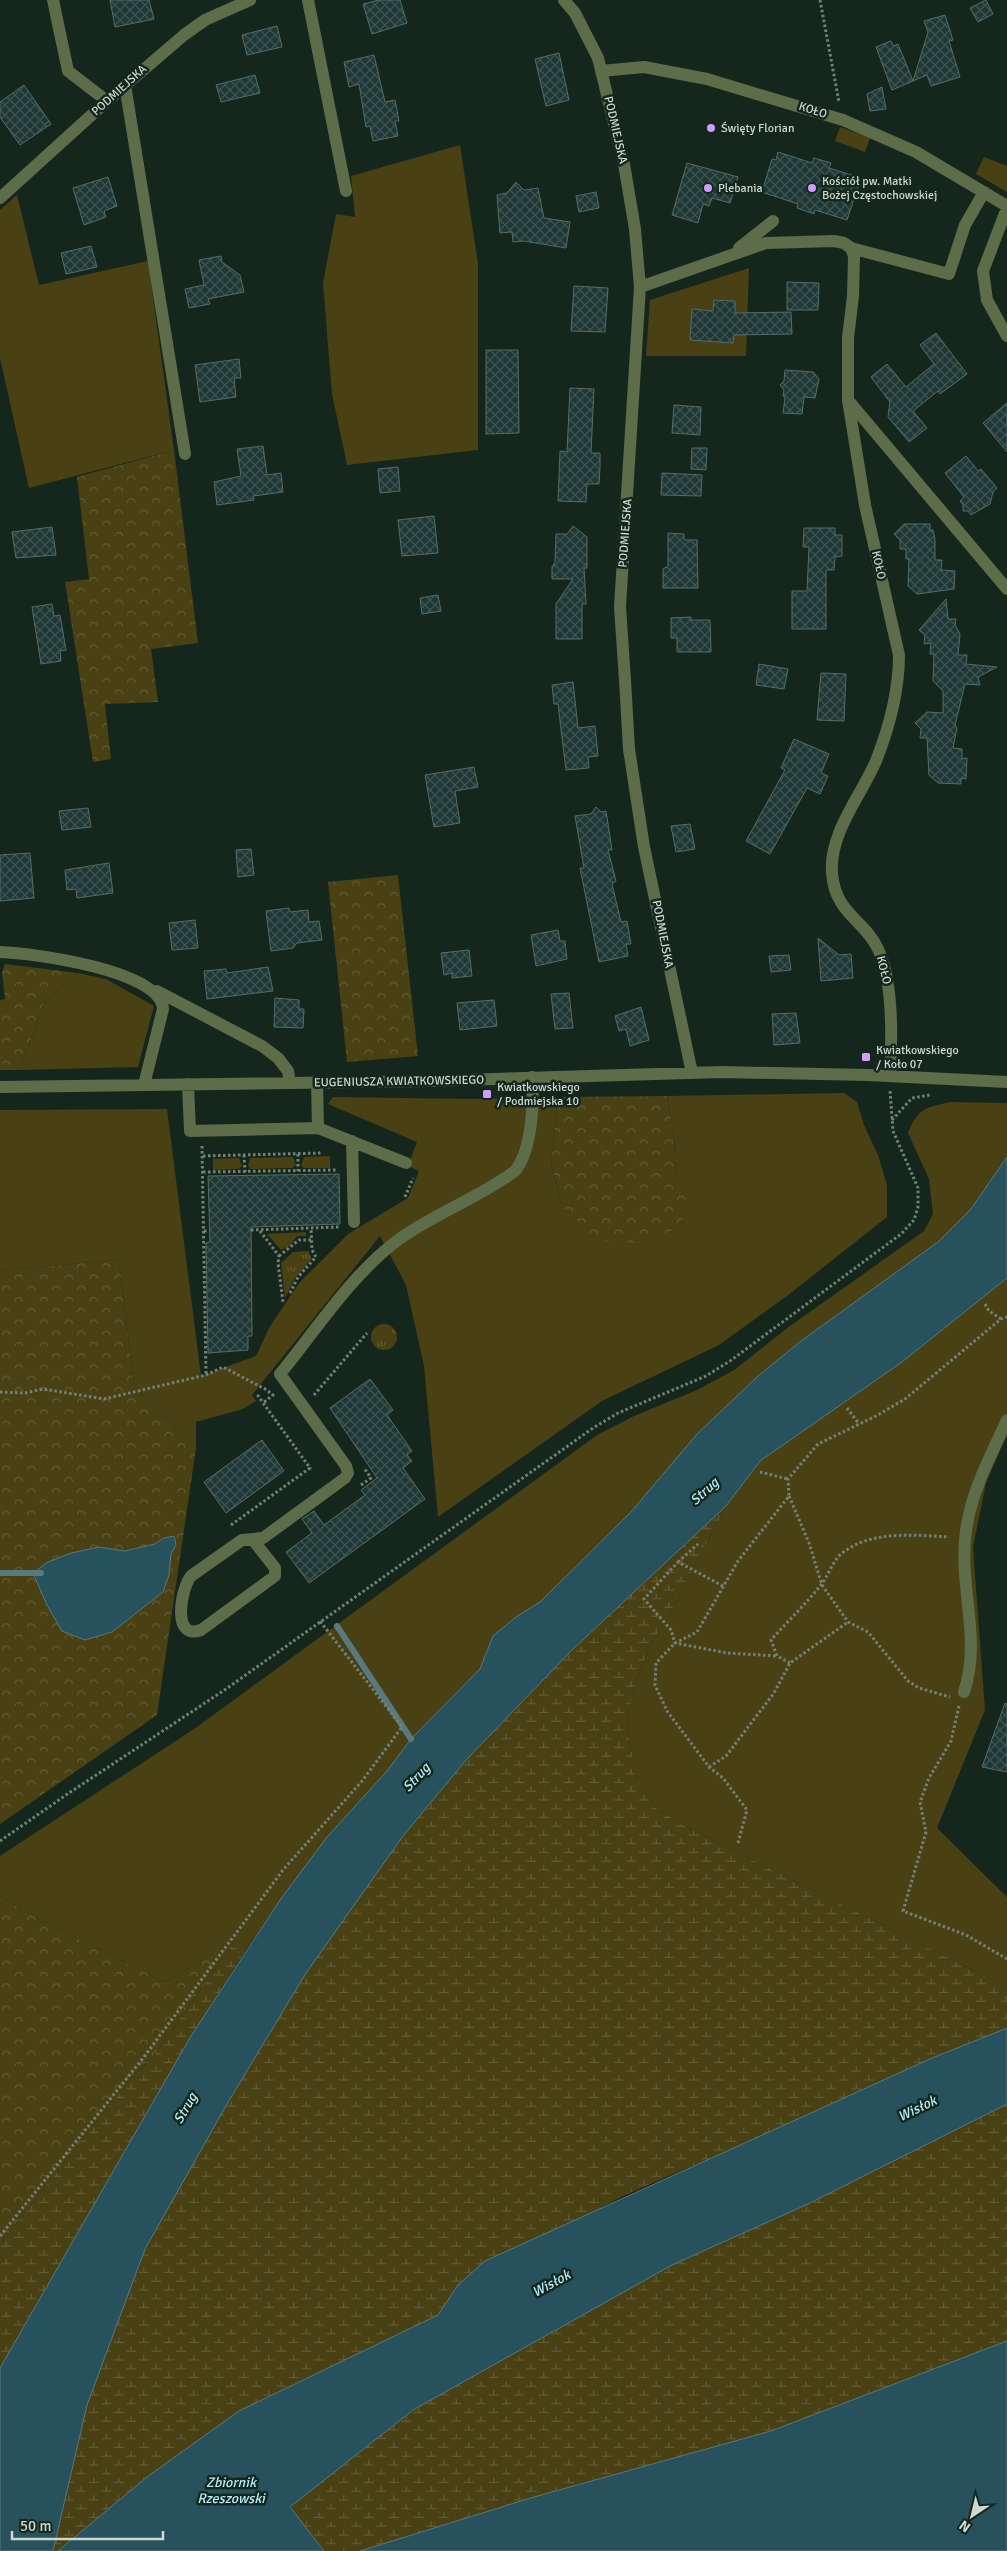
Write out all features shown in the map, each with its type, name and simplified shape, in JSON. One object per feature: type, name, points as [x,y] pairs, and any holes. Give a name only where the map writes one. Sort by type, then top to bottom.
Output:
[{"type":"street","points":[[54,0],[68,71],[107,101]]},
{"type":"street","name":"PODMIEJSKA","points":[[0,198],[159,55],[205,20],[250,0]]},
{"type":"street","points":[[308,0],[346,191]]},
{"type":"street","name":"PODMIEJSKA","points":[[564,0],[579,20],[598,58],[617,135],[632,211],[640,287],[620,607],[624,680],[629,749],[644,847],[692,1073]]},
{"type":"street","name":"KOŁO","points":[[601,71],[644,67],[707,79],[843,120],[916,152],[1007,207],[983,271],[987,300],[1007,336]]},
{"type":"street","points":[[125,85],[184,454]]},
{"type":"street","points":[[640,287],[766,243],[791,241],[834,241],[851,248],[949,274],[964,225],[984,192]]},
{"type":"street","points":[[731,254],[774,221]]},
{"type":"street","name":"KOŁO","points":[[851,248],[854,266],[848,338],[848,400],[865,505],[899,655],[899,678],[875,762],[839,836],[834,854],[832,873],[837,894],[848,915],[878,947],[886,968],[890,1076]]},
{"type":"street","points":[[848,400],[1007,589]]},
{"type":"street","points":[[0,952],[30,953],[86,964],[150,988],[262,1046],[283,1064],[288,1071],[290,1083]]},
{"type":"street","points":[[144,1085],[163,1009],[163,1002],[150,988]]},
{"type":"street","name":"EUGENIUSZA KWIATKOWSKIEGO","points":[[0,1087],[290,1083],[692,1073],[890,1076],[1007,1082]]},
{"type":"street","points":[[253,1540],[275,1568],[275,1576],[201,1630],[192,1631],[185,1628],[181,1618],[188,1580],[242,1540],[253,1540],[259,1540],[342,1481],[348,1473],[346,1466],[280,1374],[361,1274],[381,1253],[421,1225],[515,1171],[522,1160],[534,1109],[532,1077]]},
{"type":"street","points":[[317,1082],[318,1128]]},
{"type":"street","points":[[188,1084],[190,1131],[318,1128],[406,1163]]},
{"type":"street","points":[[352,1141],[354,1222]]},
{"type":"street","points":[[962,1696],[970,1676],[972,1649],[967,1603],[966,1531],[977,1490],[1007,1420]]},
{"type":"path","points":[[820,0],[843,120]]},
{"type":"path","points":[[0,1841],[66,1795],[195,1711],[560,1450],[618,1412],[706,1376],[730,1361],[901,1234],[914,1220],[918,1207],[918,1188],[893,1131],[890,1076]]},
{"type":"path","points":[[892,1121],[912,1098],[935,1093],[944,1079]]},
{"type":"path","points":[[202,1130],[206,1375]]},
{"type":"path","points":[[202,1156],[322,1153]]},
{"type":"path","points":[[298,1154],[298,1171]]},
{"type":"path","points":[[244,1155],[245,1172]]},
{"type":"path","points":[[203,1172],[353,1170]]},
{"type":"path","points":[[251,1230],[311,1229],[344,1226],[344,1222],[354,1222]]},
{"type":"path","points":[[290,1292],[298,1277],[316,1257],[312,1250],[311,1229]]},
{"type":"path","points":[[259,1230],[280,1256]]},
{"type":"path","points":[[204,1231],[209,1231]]},
{"type":"path","points":[[283,1302],[278,1263],[280,1256],[299,1240],[312,1240]]},
{"type":"path","points":[[985,1304],[989,1311],[1001,1319]]},
{"type":"path","points":[[1007,1317],[1001,1319],[905,1399],[818,1444],[788,1480],[789,1496],[809,1543],[822,1585],[848,1622],[868,1632],[908,1681],[919,1688],[962,1696],[952,1741],[929,1778],[920,1802],[926,1832],[903,1911],[966,1935],[1007,1959]]},
{"type":"path","points":[[307,1390],[312,1397],[368,1333]]},
{"type":"path","points":[[0,1392],[25,1393],[43,1389],[104,1399],[206,1375],[223,1366],[265,1388],[273,1395],[263,1402]]},
{"type":"path","points":[[231,1525],[310,1468],[256,1393]]},
{"type":"path","points":[[848,1408],[859,1424]]},
{"type":"path","points":[[356,1489],[371,1478],[359,1462]]},
{"type":"path","points":[[760,1472],[788,1480]]},
{"type":"path","points":[[738,1843],[747,1810],[723,1778],[709,1767],[667,1711],[655,1685],[656,1663],[675,1643],[697,1632],[738,1561],[789,1496]]},
{"type":"path","points":[[777,1656],[770,1640],[822,1585],[840,1555],[858,1543],[914,1535],[951,1537],[966,1531]]},
{"type":"path","points":[[675,1643],[671,1630],[644,1599],[678,1562],[698,1544]]},
{"type":"path","points":[[678,1562],[723,1586]]},
{"type":"path","points":[[0,2236],[144,2057],[283,1870],[362,1781],[402,1727],[322,1620]]},
{"type":"path","points":[[709,1767],[726,1756],[774,1693],[790,1662],[848,1622]]},
{"type":"path","points":[[675,1643],[728,1653],[777,1656],[790,1662]]},
{"type":"green space","points":[[840,127],[870,138],[865,152],[835,141]]},
{"type":"green space","points":[[460,145],[478,264],[478,450],[347,465],[332,394],[323,283],[336,214],[355,217],[351,176]]},
{"type":"green space","points":[[984,157],[1007,166],[1007,192],[976,174]]},
{"type":"green space","points":[[17,195],[39,285],[148,261],[174,450],[29,488],[0,358],[0,210]]},
{"type":"green space","points":[[749,268],[746,356],[646,356],[650,300]]},
{"type":"green space","points":[[174,450],[198,643],[151,649],[158,702],[105,704],[111,759],[93,762],[65,582],[89,579],[77,477]]},
{"type":"green space","points":[[398,875],[418,1056],[347,1062],[328,882]]},
{"type":"green space","points":[[5,964],[78,973],[45,1001],[20,1070],[0,1070],[0,1000],[5,999],[2,972]]},
{"type":"green space","points":[[78,973],[106,979],[154,1006],[138,1067],[20,1070],[45,1001]]},
{"type":"green space","points":[[844,1093],[857,1102],[864,1125],[878,1155],[887,1185],[887,1217],[787,1296],[719,1345],[602,1401],[438,1517],[424,1366],[406,1285],[380,1236],[252,1395],[256,1401],[243,1409],[196,1422],[196,1448],[134,1386],[119,1260],[0,1270],[0,1110],[167,1109],[201,1376],[256,1356],[269,1328],[299,1283],[348,1234],[408,1198],[419,1171],[408,1166],[417,1142],[328,1104],[333,1097],[473,1099],[558,1097],[551,1163],[562,1205],[676,1229],[689,1204],[676,1179],[674,1136],[667,1096]]},
{"type":"green space","points":[[667,1096],[674,1136],[676,1179],[690,1204],[677,1229],[637,1243],[596,1241],[562,1205],[551,1162],[558,1097]]},
{"type":"green space","points":[[950,1102],[1007,1103],[1007,1157],[971,1209],[938,1242],[801,1341],[757,1377],[697,1434],[631,1512],[540,1602],[516,1617],[493,1636],[480,1669],[411,1739],[387,1771],[327,1837],[248,1947],[236,1940],[165,1982],[41,1920],[0,1896],[0,1856],[194,1729],[597,1435],[634,1416],[697,1390],[734,1370],[790,1326],[924,1231],[933,1214],[929,1179],[908,1133],[915,1118],[923,1110]]},
{"type":"green space","points":[[330,1156],[330,1168],[304,1168],[301,1165],[304,1157]]},
{"type":"green space","points":[[293,1157],[296,1165],[292,1168],[251,1169],[248,1166],[250,1158]]},
{"type":"green space","points":[[239,1158],[242,1166],[239,1169],[213,1170],[213,1159]]},
{"type":"green space","points":[[306,1232],[306,1236],[297,1236],[290,1246],[281,1250],[267,1234]]},
{"type":"green space","points":[[308,1251],[312,1259],[295,1278],[285,1298],[281,1263],[293,1252]]},
{"type":"green space","points":[[119,1260],[134,1386],[196,1448],[157,1715],[0,1824],[0,1270]],"holes":[[[174,1536],[176,1545],[171,1554],[169,1575],[163,1592],[112,1632],[85,1640],[62,1630],[47,1605],[33,1573],[48,1562],[71,1553],[99,1547],[125,1551],[155,1544],[164,1538]]]},
{"type":"green space","points":[[1007,1278],[1007,1435],[986,1483],[973,1547],[985,1710],[937,1828],[1007,1897],[1007,1987],[687,1827],[654,1807],[632,1769],[632,1753],[627,1728],[636,1681],[651,1644],[671,1611],[726,1506],[760,1461],[902,1362]]},
{"type":"green space","points":[[384,1324],[393,1328],[397,1337],[393,1346],[384,1350],[375,1346],[371,1337],[375,1328]]},
{"type":"green space","points":[[726,1506],[671,1611],[651,1644],[636,1681],[627,1728],[632,1753],[632,1769],[654,1807],[687,1827],[1007,1987],[1007,2028],[932,2058],[764,2135],[623,2196],[458,2285],[438,2315],[239,2411],[147,2477],[58,2551],[53,2551],[87,2405],[145,2249],[227,2104],[306,1973],[403,1836],[466,1760],[572,1650]]},
{"type":"green space","points":[[0,1896],[41,1920],[165,1982],[236,1940],[156,2053],[131,2078],[0,2244]]},
{"type":"green space","points":[[236,1940],[248,1947],[191,2036],[0,2368],[0,2244],[131,2078],[156,2053]]},
{"type":"green space","points":[[1007,2104],[1007,2341],[771,2431],[534,2497],[360,2551],[324,2551],[290,2507],[413,2410],[672,2265],[808,2204]]},
{"type":"water","name":"Strug","points":[[1007,1157],[1007,1278],[902,1362],[760,1461],[726,1506],[572,1650],[466,1760],[403,1836],[306,1973],[227,2104],[145,2249],[87,2405],[53,2551],[0,2551],[0,2368],[191,2036],[280,1900],[327,1837],[387,1771],[411,1739],[480,1669],[493,1636],[516,1617],[540,1602],[631,1512],[697,1434],[757,1377],[801,1341],[938,1242],[971,1209]]},
{"type":"water","points":[[174,1536],[176,1545],[171,1554],[169,1575],[163,1592],[112,1632],[85,1640],[62,1631],[47,1605],[33,1573],[48,1562],[71,1553],[99,1547],[125,1551],[155,1544],[164,1538]]},
{"type":"water","name":"Zbiornik Rzeszowski","points":[[1007,2028],[1007,2104],[808,2204],[672,2265],[413,2410],[290,2507],[324,2551],[58,2551],[147,2477],[239,2411],[438,2315],[458,2285],[485,2261],[932,2058]]},
{"type":"water","points":[[1007,2341],[1007,2551],[360,2551],[534,2497],[771,2431]]},
{"type":"building","points":[[110,0],[149,0],[154,19],[115,27]]},
{"type":"building","points":[[379,0],[400,0],[407,23],[372,34],[363,4]]},
{"type":"building","points":[[986,0],[993,14],[978,22],[970,8]]},
{"type":"building","points":[[945,15],[953,40],[949,41],[960,77],[931,86],[927,75],[913,81],[928,32],[924,21]]},
{"type":"building","points":[[277,26],[282,47],[247,55],[242,35]]},
{"type":"building","points":[[891,41],[893,46],[898,44],[913,81],[892,90],[876,47]]},
{"type":"building","points":[[559,53],[569,100],[546,106],[535,59]]},
{"type":"building","points":[[374,55],[385,102],[395,100],[399,121],[395,121],[398,136],[373,141],[370,126],[366,127],[359,84],[349,87],[344,62]]},
{"type":"building","points":[[255,75],[260,93],[221,102],[216,85]]},
{"type":"building","points":[[24,85],[51,124],[20,145],[0,117],[0,102]]},
{"type":"building","points":[[882,87],[886,109],[870,111],[867,94]]},
{"type":"building","name":"Kościół pw. Matki Bożej Częstochowskiej","points":[[778,152],[812,163],[814,158],[831,163],[829,168],[861,178],[847,220],[815,210],[814,214],[797,208],[798,204],[762,192],[772,159],[776,160]]},
{"type":"building","name":"Plebania","points":[[687,163],[738,177],[730,203],[712,198],[709,206],[703,204],[698,223],[672,215]]},
{"type":"building","points":[[108,177],[117,206],[104,211],[106,217],[84,225],[73,188]]},
{"type":"building","points":[[516,182],[524,190],[538,188],[544,218],[570,222],[566,248],[524,241],[513,242],[512,232],[500,233],[497,195],[507,193]]},
{"type":"building","points":[[596,192],[599,208],[579,212],[576,196]]},
{"type":"building","points":[[91,246],[97,267],[66,274],[61,253]]},
{"type":"building","points":[[221,256],[222,262],[240,275],[244,292],[208,299],[210,304],[189,308],[185,289],[204,285],[199,260]]},
{"type":"building","points":[[787,282],[819,283],[818,310],[787,310]]},
{"type":"building","points":[[574,286],[608,288],[605,332],[571,331]]},
{"type":"building","points":[[714,300],[735,301],[735,313],[791,312],[792,334],[734,335],[733,343],[690,340],[692,309],[713,311]]},
{"type":"building","points":[[936,333],[967,374],[940,394],[938,391],[913,411],[927,428],[909,442],[888,417],[890,402],[871,377],[887,364],[906,387],[934,364],[920,345]]},
{"type":"building","points":[[486,350],[518,350],[519,433],[486,434]]},
{"type":"building","points":[[239,359],[241,378],[234,378],[236,397],[200,402],[195,365]]},
{"type":"building","points":[[785,370],[813,372],[819,379],[815,398],[804,397],[802,414],[783,413],[785,397],[783,396],[784,390],[780,385],[784,381]]},
{"type":"building","points":[[570,388],[594,389],[591,453],[600,453],[599,484],[587,484],[586,502],[558,501],[560,451],[567,452]]},
{"type":"building","points":[[1007,403],[1007,452],[983,423]]},
{"type":"building","points":[[674,405],[701,407],[700,435],[672,433]]},
{"type":"building","points":[[263,446],[267,475],[281,473],[283,492],[253,496],[254,500],[217,505],[214,482],[241,476],[237,449]]},
{"type":"building","points":[[692,448],[707,448],[706,470],[691,469]]},
{"type":"building","points":[[966,456],[978,471],[981,469],[997,488],[993,492],[990,504],[971,515],[968,511],[963,511],[963,505],[960,501],[964,497],[945,473]]},
{"type":"building","points":[[398,467],[400,491],[380,493],[378,469]]},
{"type":"building","points":[[662,473],[702,475],[701,496],[661,495]]},
{"type":"building","points":[[434,516],[438,553],[402,556],[398,520]]},
{"type":"building","points":[[904,524],[930,524],[930,530],[933,530],[935,539],[935,560],[942,560],[941,570],[955,571],[954,589],[917,594],[908,586],[909,559],[906,559],[906,549],[900,549],[900,540],[894,534]]},
{"type":"building","points":[[573,526],[587,537],[587,568],[584,568],[586,604],[582,604],[582,639],[556,639],[556,604],[573,579],[552,579],[556,534],[567,534]]},
{"type":"building","points":[[52,527],[56,555],[16,558],[12,532]]},
{"type":"building","points":[[804,528],[835,528],[835,535],[842,535],[842,556],[835,557],[834,570],[826,570],[826,629],[792,629],[792,591],[807,591],[809,547],[803,547]]},
{"type":"building","points":[[668,533],[684,534],[684,540],[697,540],[698,588],[663,588],[663,569],[668,566]]},
{"type":"building","points":[[438,595],[441,611],[422,614],[420,598]]},
{"type":"building","points":[[946,599],[948,619],[956,619],[955,625],[960,634],[958,655],[967,655],[966,664],[997,667],[978,677],[980,685],[965,684],[955,725],[957,728],[953,748],[962,749],[962,759],[967,758],[966,779],[961,778],[961,784],[938,783],[929,775],[927,738],[920,738],[921,729],[915,723],[927,712],[943,713],[943,691],[933,681],[934,654],[930,654],[931,643],[924,644],[925,635],[919,630]]},
{"type":"building","points":[[52,604],[54,616],[60,615],[66,650],[60,651],[61,661],[41,664],[32,607]]},
{"type":"building","points":[[691,617],[691,620],[710,620],[711,652],[677,652],[677,638],[671,638],[671,618]]},
{"type":"building","points":[[759,664],[788,669],[784,689],[756,685]]},
{"type":"building","points":[[821,673],[846,674],[844,721],[817,720]]},
{"type":"building","points":[[573,682],[578,728],[595,726],[598,756],[588,757],[589,768],[566,770],[558,704],[554,704],[552,685]]},
{"type":"building","points":[[794,739],[829,754],[821,773],[828,776],[820,794],[807,788],[770,854],[746,841],[785,770],[781,768]]},
{"type":"building","points":[[474,767],[478,787],[455,791],[460,823],[434,827],[425,775]]},
{"type":"building","points":[[596,807],[601,812],[606,811],[612,850],[608,850],[616,881],[612,884],[621,922],[627,921],[631,944],[626,944],[628,956],[599,962],[580,868],[584,868],[575,816],[591,814]]},
{"type":"building","points":[[88,808],[91,827],[62,830],[59,811]]},
{"type":"building","points":[[690,824],[695,849],[676,852],[671,826]]},
{"type":"building","points":[[251,849],[254,875],[238,877],[236,850]]},
{"type":"building","points":[[30,853],[34,898],[0,901],[0,855]]},
{"type":"building","points":[[109,863],[113,893],[77,898],[76,889],[67,890],[65,870]]},
{"type":"building","points":[[289,908],[290,912],[308,910],[309,922],[319,921],[322,940],[297,943],[293,948],[271,951],[266,911]]},
{"type":"building","points":[[195,920],[198,948],[172,950],[169,923]]},
{"type":"building","points":[[558,930],[560,941],[565,941],[567,959],[536,966],[531,935]]},
{"type":"building","points":[[818,938],[839,955],[851,954],[853,978],[821,981]]},
{"type":"building","points":[[469,950],[472,976],[452,978],[452,973],[444,975],[441,953]]},
{"type":"building","points":[[789,955],[791,970],[771,972],[769,956]]},
{"type":"building","points":[[268,967],[273,991],[207,999],[204,971],[226,969],[227,973]]},
{"type":"building","points":[[569,993],[573,1028],[555,1029],[551,994]]},
{"type":"building","points":[[275,998],[299,1000],[299,1009],[304,1009],[303,1028],[274,1027]]},
{"type":"building","points":[[494,1000],[497,1026],[460,1030],[457,1003]]},
{"type":"building","points":[[641,1007],[649,1040],[630,1046],[626,1029],[619,1031],[615,1016]]},
{"type":"building","points":[[796,1013],[800,1043],[774,1045],[772,1014]]},
{"type":"building","points":[[339,1174],[340,1224],[251,1227],[252,1336],[248,1336],[248,1350],[208,1353],[206,1243],[210,1242],[208,1176]]},
{"type":"building","points":[[370,1379],[393,1410],[387,1415],[412,1451],[407,1455],[412,1461],[403,1468],[425,1499],[309,1583],[286,1552],[312,1533],[302,1519],[314,1511],[324,1525],[365,1495],[361,1490],[377,1478],[330,1408]]},
{"type":"building","points":[[262,1440],[284,1471],[226,1513],[204,1482]]},
{"type":"building","points":[[1005,1703],[1007,1704],[1007,1772],[982,1767]]},
{"type":"waterway","points":[[0,1573],[41,1573]]},
{"type":"waterway","points":[[337,1626],[411,1739]]},
{"type":"place","name":"Święty Florian","points":[[711,128]]},
{"type":"place","name":"Plebania","points":[[708,188]]},
{"type":"place","name":"Kościół pw. Matki Bożej Częstochowskiej","points":[[812,188]]},
{"type":"place","name":"Kwiatkowskiego / Koło 07","points":[[866,1057]]},
{"type":"place","name":"Kwiatkowskiego / Podmiejska 10","points":[[487,1094]]},
{"type":"water label","name":"Wisłok","points":[[917,2108]]},
{"type":"water label","name":"Wisłok","points":[[551,2283]]}]
